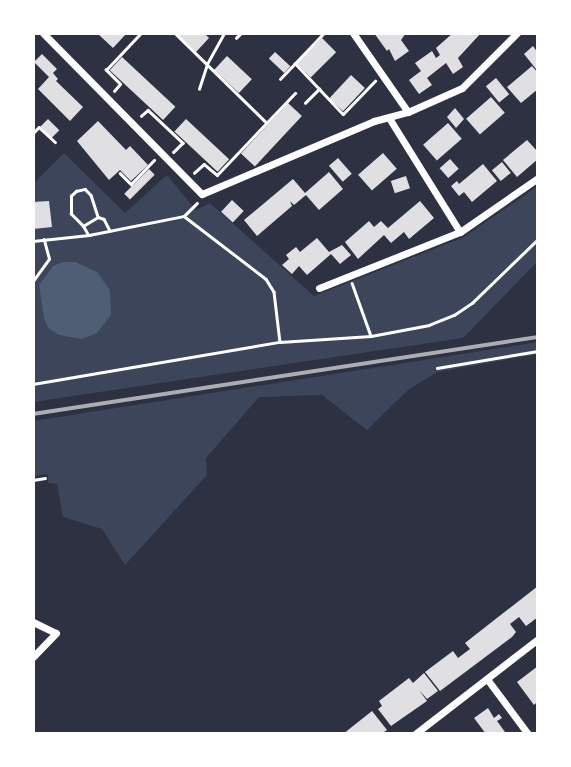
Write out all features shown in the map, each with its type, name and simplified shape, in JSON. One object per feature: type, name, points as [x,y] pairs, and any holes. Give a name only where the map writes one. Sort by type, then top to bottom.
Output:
[{"type":"street","points":[[43,33],[202,194],[374,121],[408,112],[462,88],[517,33]]},
{"type":"street","points":[[353,33],[383,72],[408,112]]},
{"type":"street","points":[[389,118],[460,232]]},
{"type":"street","points":[[319,288],[460,232],[538,178]]},
{"type":"street","points":[[33,622],[56,633],[33,657]]},
{"type":"street","points":[[415,734],[538,639]]},
{"type":"street","points":[[488,679],[528,734]]},
{"type":"path","points":[[107,98],[120,84],[106,69],[141,33]]},
{"type":"path","points":[[174,33],[266,122]]},
{"type":"path","points":[[199,89],[207,64],[224,33]]},
{"type":"path","points":[[236,38],[241,33]]},
{"type":"path","points":[[280,79],[324,33]]},
{"type":"path","points":[[295,63],[342,114],[383,72]]},
{"type":"path","points":[[305,103],[319,89]]},
{"type":"path","points":[[187,180],[204,164],[216,175],[295,93]]},
{"type":"path","points":[[120,173],[131,184],[183,143],[148,110],[132,124]]},
{"type":"path","points":[[33,133],[39,127],[55,142]]},
{"type":"path","points":[[89,235],[71,214],[71,196],[76,191],[85,189],[91,195],[98,217]]},
{"type":"path","points":[[33,241],[89,235],[184,216],[195,207],[202,194]]},
{"type":"path","points":[[184,216],[266,279],[274,292],[280,342]]},
{"type":"path","points":[[83,226],[98,217],[104,219],[110,231]]},
{"type":"path","points":[[33,384],[280,342],[371,336],[429,325],[454,315],[472,303],[538,239]]},
{"type":"path","points":[[33,281],[49,259],[44,240]]},
{"type":"path","points":[[350,275],[371,336]]},
{"type":"path","points":[[33,300],[33,307]]},
{"type":"path","points":[[437,368],[538,351]]},
{"type":"path","points":[[33,480],[45,478]]},
{"type":"shaded area","points":[[64,153],[125,213],[167,175],[196,210],[210,203],[314,296],[464,237],[538,186],[538,261],[463,338],[33,402],[33,184]]},
{"type":"shaded area","points":[[63,262],[75,262],[97,272],[110,290],[111,315],[97,333],[82,339],[59,335],[48,328],[44,318],[39,285],[53,266]]},
{"type":"shaded area","points":[[538,342],[538,354],[437,372],[408,390],[367,430],[322,395],[259,397],[206,458],[207,475],[125,565],[102,529],[63,517],[57,484],[48,483],[48,474],[33,476],[33,421]]},
{"type":"building","points":[[97,33],[127,33],[113,48]]},
{"type":"building","points":[[176,33],[204,33],[209,38],[196,52]]},
{"type":"building","points":[[374,33],[406,33],[401,40],[409,51],[395,61],[389,49],[387,51]]},
{"type":"building","points":[[453,33],[481,33],[458,58],[463,67],[453,74],[446,63],[427,78],[432,85],[419,94],[409,80],[421,71],[415,63],[432,51],[436,58],[440,55],[436,48]]},
{"type":"building","points":[[322,38],[336,52],[311,78],[297,63]]},
{"type":"building","points":[[533,46],[538,53],[536,69],[524,54]]},
{"type":"building","points":[[275,52],[290,66],[284,73],[269,59]]},
{"type":"building","points":[[42,54],[57,69],[53,73],[58,79],[56,81],[83,107],[70,121],[38,89],[49,77],[34,62]]},
{"type":"building","points":[[227,56],[252,79],[239,93],[214,70]]},
{"type":"building","points":[[122,57],[175,107],[163,120],[110,70]]},
{"type":"building","points":[[532,66],[538,73],[538,89],[521,103],[507,87]]},
{"type":"building","points":[[351,75],[365,88],[343,111],[329,98]]},
{"type":"building","points":[[496,78],[509,94],[499,103],[486,86]]},
{"type":"building","points":[[491,97],[505,113],[480,134],[466,119]]},
{"type":"building","points":[[288,103],[302,116],[255,166],[241,153]]},
{"type":"building","points":[[455,108],[464,119],[456,128],[447,117]]},
{"type":"building","points":[[48,119],[59,130],[52,138],[40,127]]},
{"type":"building","points":[[186,119],[229,159],[218,172],[174,131]]},
{"type":"building","points":[[98,121],[126,150],[130,146],[148,165],[131,181],[120,170],[109,180],[77,141]]},
{"type":"building","points":[[448,123],[462,139],[437,160],[423,145]]},
{"type":"building","points":[[527,140],[538,152],[538,159],[517,177],[503,160]]},
{"type":"building","points":[[383,153],[397,169],[372,190],[358,175]]},
{"type":"building","points":[[338,158],[352,174],[343,182],[329,166]]},
{"type":"building","points":[[450,159],[459,169],[448,178],[440,168]]},
{"type":"building","points":[[502,162],[511,173],[501,181],[492,170]]},
{"type":"building","points":[[483,164],[497,181],[472,202],[464,192],[459,196],[451,186],[457,181],[459,184]]},
{"type":"building","points":[[149,169],[155,175],[130,199],[124,194]]},
{"type":"building","points":[[329,172],[343,189],[319,210],[306,195],[294,205],[290,201],[292,206],[257,236],[244,220],[293,179],[305,193]]},
{"type":"building","points":[[406,176],[410,188],[395,193],[391,181]]},
{"type":"building","points":[[232,200],[244,211],[233,223],[221,212]]},
{"type":"building","points":[[49,201],[52,227],[33,229],[33,202]]},
{"type":"building","points":[[420,201],[434,218],[409,239],[404,232],[391,243],[384,235],[358,259],[345,242],[369,221],[374,227],[381,221],[388,228]]},
{"type":"building","points":[[317,238],[329,252],[342,245],[351,255],[340,264],[331,254],[307,275],[299,266],[292,274],[282,265],[289,259],[286,255],[296,247],[300,252]]},
{"type":"building","points":[[538,586],[538,617],[526,626],[519,617],[510,624],[516,632],[512,637],[440,691],[425,672],[453,651],[458,658],[470,649],[465,643]]},
{"type":"building","points":[[538,666],[538,701],[534,705],[517,682]]},
{"type":"building","points":[[424,673],[438,691],[427,699],[419,690],[427,701],[391,726],[378,709],[382,706],[379,701],[409,678],[413,683]]},
{"type":"building","points":[[488,708],[494,718],[499,714],[502,718],[497,721],[505,732],[502,734],[486,734],[474,718]]},
{"type":"building","points":[[372,711],[387,730],[381,734],[343,734]]},
{"type":"railway","points":[[33,414],[538,337]]}]
